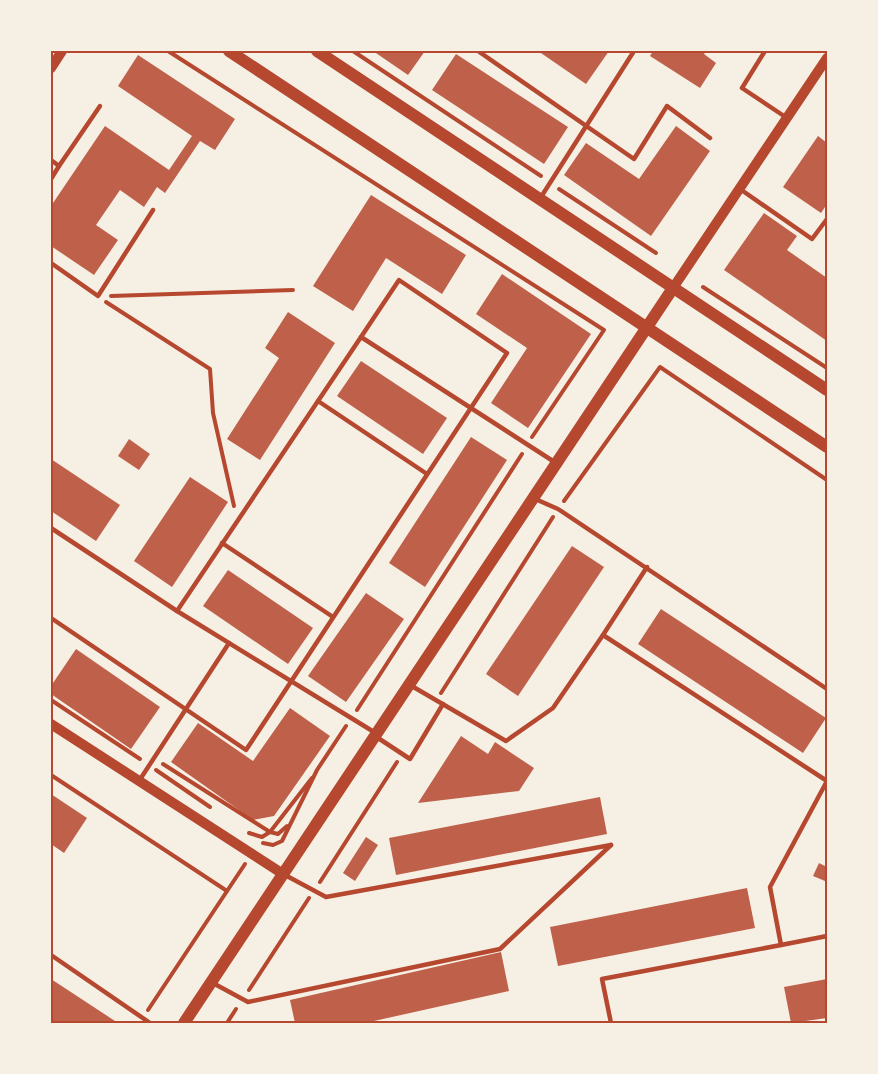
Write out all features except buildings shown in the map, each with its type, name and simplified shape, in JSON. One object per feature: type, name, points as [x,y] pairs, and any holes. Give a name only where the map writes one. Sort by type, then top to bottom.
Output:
[{"type":"main road","points":[[229,51],[827,447]]},
{"type":"main road","points":[[317,51],[827,390]]},
{"type":"main road","points":[[184,1023],[673,288]]},
{"type":"street","points":[[51,68],[62,51]]},
{"type":"street","points":[[673,288],[827,58]]},
{"type":"street","points":[[51,724],[283,874]]},
{"type":"lane","points":[[478,51],[634,159],[667,106],[710,138]]},
{"type":"lane","points":[[540,200],[585,125],[634,51]]},
{"type":"lane","points":[[765,51],[742,88],[787,118]]},
{"type":"lane","points":[[51,179],[100,106]]},
{"type":"lane","points":[[51,160],[59,166]]},
{"type":"lane","points":[[740,189],[812,239],[827,219]]},
{"type":"lane","points":[[51,263],[98,297],[153,210]]},
{"type":"lane","points":[[51,618],[246,750],[507,353],[399,280],[177,611]]},
{"type":"lane","points":[[361,338],[526,446],[556,463]]},
{"type":"lane","points":[[318,401],[427,474]]},
{"type":"lane","points":[[533,498],[558,509],[827,689]]},
{"type":"lane","points":[[51,528],[177,611],[352,717],[410,759],[443,704]]},
{"type":"lane","points":[[222,543],[333,617]]},
{"type":"lane","points":[[410,685],[506,741],[554,708],[647,567]]},
{"type":"lane","points":[[603,635],[827,781],[770,887],[781,945]]},
{"type":"lane","points":[[139,781],[229,643]]},
{"type":"lane","points":[[211,982],[248,1002],[500,949],[611,845],[326,897],[283,874]]},
{"type":"lane","points":[[610,1023],[602,980],[827,936]]},
{"type":"lane","points":[[51,955],[150,1023]]},
{"type":"path","points":[[168,51],[604,330],[526,446],[317,770],[270,832],[262,837],[246,832]]},
{"type":"path","points":[[352,51],[656,253]]},
{"type":"path","points":[[703,287],[827,368]]},
{"type":"path","points":[[98,297],[293,290]]},
{"type":"path","points":[[98,297],[210,369],[213,413],[238,521]]},
{"type":"path","points":[[660,367],[827,480]]},
{"type":"path","points":[[158,771],[164,763],[270,832],[278,834],[290,824]]},
{"type":"path","points":[[142,1018],[252,854],[262,843],[273,845],[282,841],[317,770]]},
{"type":"path","points":[[51,775],[227,891]]}]
